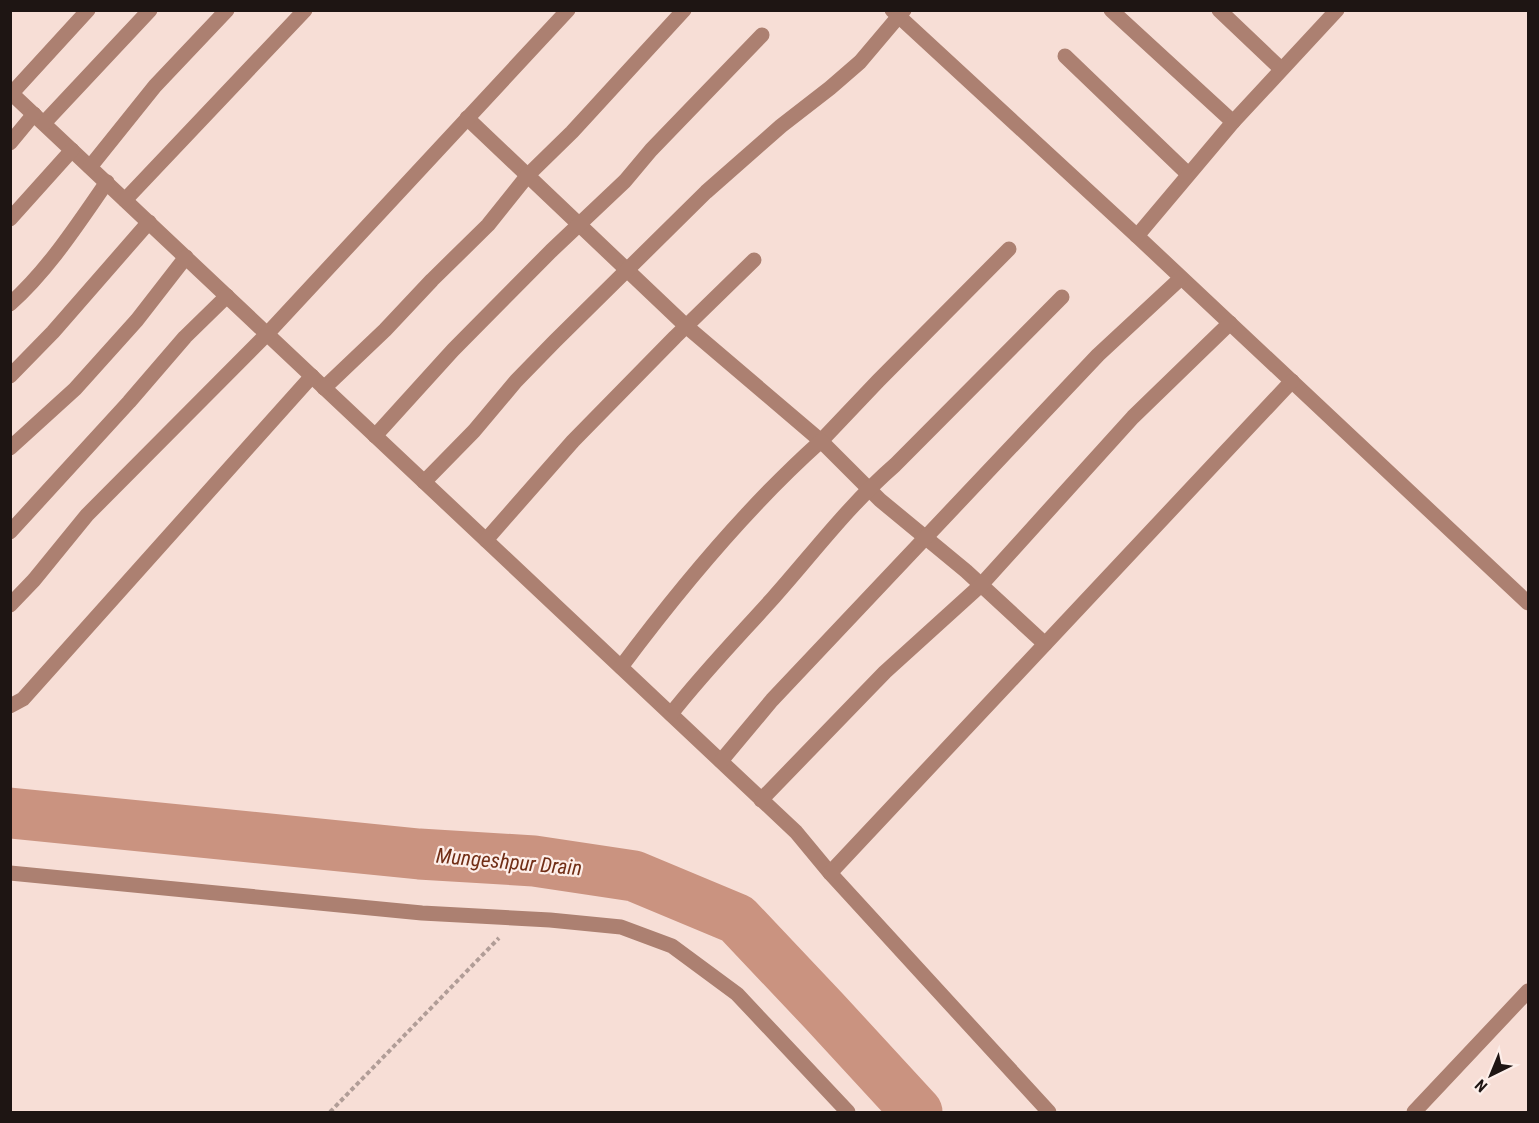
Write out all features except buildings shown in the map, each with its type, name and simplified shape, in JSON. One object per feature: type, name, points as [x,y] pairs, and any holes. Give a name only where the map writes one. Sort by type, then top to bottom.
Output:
[{"type":"street","points":[[87,10],[11,93],[796,832],[830,873],[1049,1113]]},
{"type":"street","points":[[10,143],[39,119],[150,10]]},
{"type":"street","points":[[90,167],[155,86],[227,10]]},
{"type":"street","points":[[125,201],[305,10]]},
{"type":"street","points":[[10,605],[34,580],[87,515],[267,333],[568,10]]},
{"type":"street","points":[[324,388],[385,330],[488,225],[528,176],[572,132],[684,10]]},
{"type":"street","points":[[1111,10],[1233,122]]},
{"type":"street","points":[[1219,10],[1281,69]]},
{"type":"street","points":[[424,482],[474,431],[516,381],[706,192],[781,126],[860,62],[898,12],[1528,603]]},
{"type":"street","points":[[1137,236],[1188,174],[1329,13]]},
{"type":"street","points":[[375,436],[453,350],[625,181],[651,150],[762,35]]},
{"type":"street","points":[[1065,56],[1188,174]]},
{"type":"street","points":[[468,118],[686,326],[821,441],[880,500],[981,585],[1045,644]]},
{"type":"street","points":[[10,219],[72,150]]},
{"type":"street","points":[[14,295],[68,239],[107,183]]},
{"type":"street","points":[[10,376],[53,332],[149,222]]},
{"type":"street","points":[[621,667],[651,626],[713,553],[774,487],[1009,249]]},
{"type":"street","points":[[10,448],[83,381],[137,320],[186,257]]},
{"type":"street","points":[[486,540],[573,441],[754,260]]},
{"type":"street","points":[[721,761],[772,700],[1098,356],[1181,278]]},
{"type":"street","points":[[10,532],[185,337],[227,296]]},
{"type":"street","points":[[671,714],[696,681],[774,597],[868,488],[903,457],[1062,297]]},
{"type":"street","points":[[761,800],[885,672],[981,585],[1133,417],[1230,323]]},
{"type":"street","points":[[10,706],[23,699],[312,376]]},
{"type":"street","points":[[830,873],[1292,381]]},
{"type":"street","points":[[10,873],[422,913],[621,927],[672,946],[737,994],[848,1113]]},
{"type":"street","points":[[1414,1113],[1528,991]]},
{"type":"path","points":[[330,1113],[518,918]]},
{"type":"waterway","name":"Mungeshpur Drain","points":[[10,813],[419,854],[534,861],[634,876],[737,919],[917,1112]]}]
